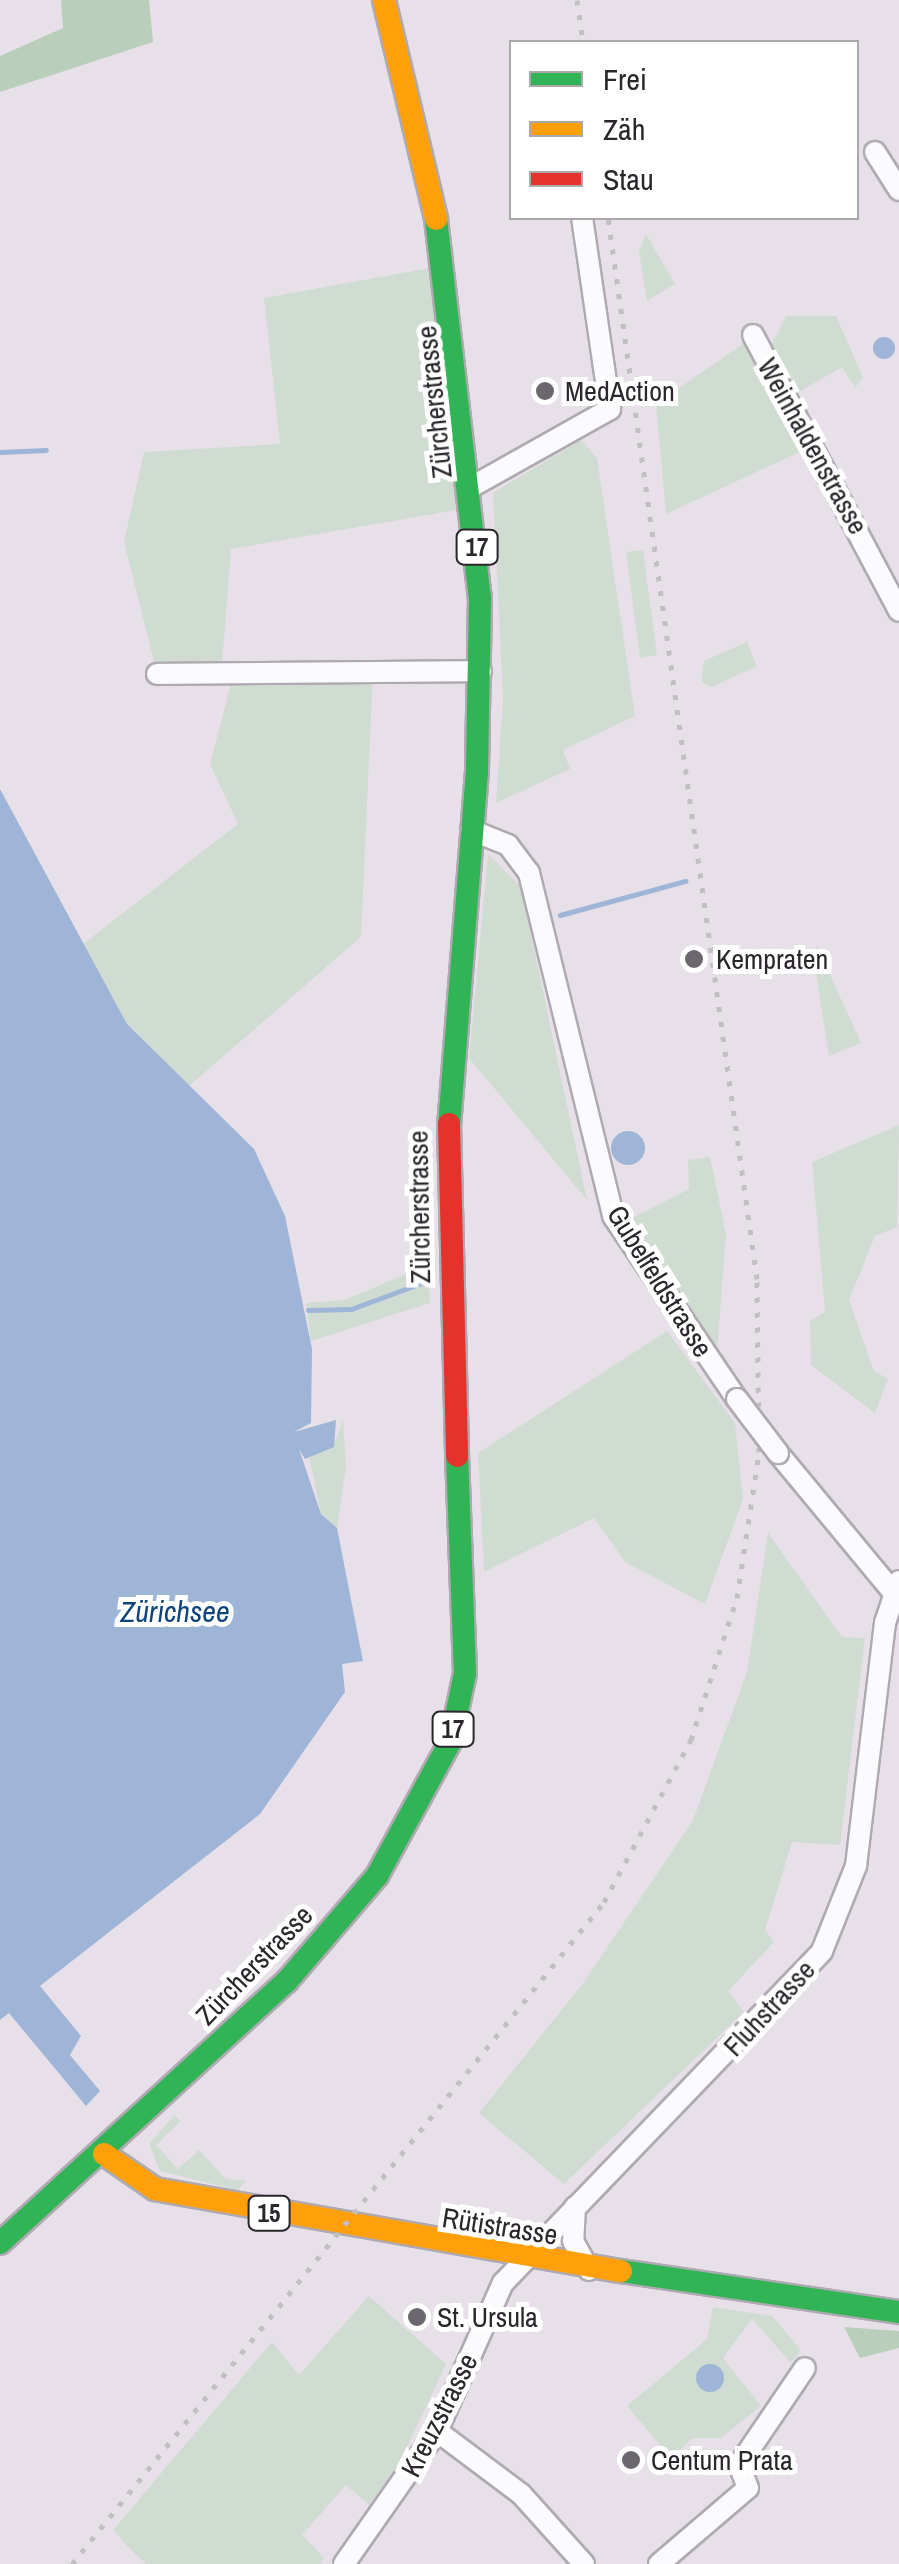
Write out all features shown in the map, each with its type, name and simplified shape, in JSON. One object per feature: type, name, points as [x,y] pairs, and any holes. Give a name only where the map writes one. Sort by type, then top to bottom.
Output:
[{"type":"main road","name":"Zürcherstrasse","points":[[0,2243],[104,2154],[288,1981],[377,1876],[451,1740],[465,1673],[466,1592],[446,1158],[480,670],[473,486],[447,266],[384,0]]},
{"type":"main road","name":"Rütistrasse","points":[[104,2154],[156,2189],[524,2261],[899,2312]]},
{"type":"street","points":[[875,152],[899,190]]},
{"type":"street","points":[[473,486],[610,409],[582,220]]},
{"type":"street","name":"Weinhaldenstrasse","points":[[753,335],[899,611]]},
{"type":"street","points":[[157,674],[480,670]]},
{"type":"street","name":"Gubelfeldstrasse","points":[[471,830],[508,845],[529,874],[578,1088],[613,1216],[778,1453],[896,1587]]},
{"type":"street","name":"Fluhstrasse","points":[[524,2261],[798,1981],[841,1916],[896,1587]]},
{"type":"street","points":[[576,2207],[573,2241],[589,2270]]},
{"type":"street","name":"Kreuzstrasse","points":[[344,2564],[437,2430],[489,2310],[524,2261]]},
{"type":"street","points":[[659,2564],[748,2488],[739,2464],[805,2368]]},
{"type":"street","points":[[437,2430],[521,2494],[584,2564]]},
{"type":"shaded area","points":[[646,234],[675,284],[647,301],[639,252]]},
{"type":"shaded area","points":[[447,265],[474,507],[231,549],[222,666],[157,674],[124,542],[144,452],[280,444],[264,298]]},
{"type":"shaded area","points":[[786,316],[836,316],[863,377],[855,388],[842,367],[792,396],[769,350]]},
{"type":"shaded area","points":[[750,339],[806,449],[666,514],[656,404]]},
{"type":"shaded area","points":[[581,440],[597,458],[635,716],[563,750],[570,769],[496,803],[503,699],[493,493]]},
{"type":"shaded area","points":[[643,550],[657,655],[640,658],[626,552]]},
{"type":"shaded area","points":[[747,642],[757,666],[712,687],[701,682],[704,661]]},
{"type":"shaded area","points":[[235,669],[373,672],[361,937],[189,1086],[127,1024],[83,944],[238,824],[210,764]]},
{"type":"shaded area","points":[[488,854],[521,887],[587,1200],[469,1058]]},
{"type":"shaded area","points":[[817,946],[861,1043],[829,1056],[813,955]]},
{"type":"shaded area","points":[[899,1125],[897,1227],[875,1236],[849,1300],[874,1371],[888,1379],[875,1413],[811,1365],[810,1321],[825,1312],[812,1162]]},
{"type":"shaded area","points":[[710,1157],[726,1234],[717,1352],[628,1220],[689,1189],[688,1160]]},
{"type":"shaded area","points":[[428,1265],[430,1303],[311,1341],[306,1303],[344,1300]]},
{"type":"shaded area","points":[[667,1331],[735,1423],[743,1499],[705,1604],[625,1562],[594,1518],[484,1572],[478,1453]]},
{"type":"shaded area","points":[[343,1419],[346,1467],[337,1528],[321,1514],[309,1457],[337,1438]]},
{"type":"shaded area","points":[[768,1533],[842,1637],[865,1638],[840,1845],[792,1842],[765,1930],[774,1942],[728,1991],[744,2012],[564,2184],[479,2113],[584,1982],[693,1820],[747,1672]]},
{"type":"shaded area","points":[[174,2115],[181,2121],[156,2145],[178,2169],[199,2150],[226,2179],[247,2181],[237,2190],[160,2171],[149,2144]]},
{"type":"shaded area","points":[[369,2296],[446,2364],[400,2462],[369,2505],[346,2485],[302,2535],[324,2558],[320,2564],[146,2564],[113,2530],[272,2342],[299,2375]]},
{"type":"shaded area","points":[[713,2307],[772,2316],[801,2350],[791,2363],[752,2319],[723,2358],[761,2406],[721,2438],[693,2438],[671,2458],[627,2406],[707,2339]]},
{"type":"green space","points":[[61,0],[149,0],[153,42],[0,92],[0,56],[63,28]]},
{"type":"green space","points":[[844,2327],[899,2331],[899,2348],[860,2358]]},
{"type":"water","points":[[880,337],[888,337],[895,348],[888,359],[880,359],[873,352],[873,344]]},
{"type":"water","name":"Zürichsee","points":[[0,789],[127,1024],[254,1149],[285,1216],[312,1349],[311,1423],[294,1432],[336,1420],[334,1447],[305,1459],[299,1449],[321,1514],[337,1528],[363,1661],[342,1664],[345,1692],[260,1814],[40,1986],[81,2036],[70,2055],[100,2091],[86,2106],[9,2013],[0,2020]]},
{"type":"water","points":[[628,1131],[640,1136],[645,1148],[640,1160],[628,1165],[616,1160],[611,1148],[616,1136]]},
{"type":"water","points":[[710,2364],[720,2368],[724,2378],[720,2388],[710,2392],[700,2388],[696,2378],[700,2368]]},
{"type":"waterway","points":[[0,452],[46,450]]},
{"type":"waterway","points":[[560,915],[685,881]]},
{"type":"waterway","points":[[308,1310],[351,1309],[430,1280]]},
{"type":"railway","points":[[577,0],[583,40]]},
{"type":"railway","points":[[72,2564],[604,1902],[691,1740],[737,1598],[759,1452],[757,1279],[608,220]]},
{"type":"traffic: fast","points":[[436,219],[480,597],[477,771],[449,1124]]},
{"type":"traffic: fast","points":[[0,2243],[287,1981],[377,1876],[451,1740],[465,1673],[457,1456]]},
{"type":"traffic: fast","points":[[621,2271],[899,2312]]},
{"type":"traffic: slow","points":[[384,0],[436,219]]},
{"type":"traffic: slow","points":[[104,2154],[155,2189],[621,2271]]},
{"type":"traffic: jam","points":[[449,1124],[457,1456]]},
{"type":"place","name":"MedAction","points":[[545,391]]},
{"type":"place","name":"Kempraten","points":[[694,959]]},
{"type":"place","name":"St. Ursula","points":[[417,2317]]},
{"type":"place","name":"Centum Prata","points":[[631,2460]]}]
